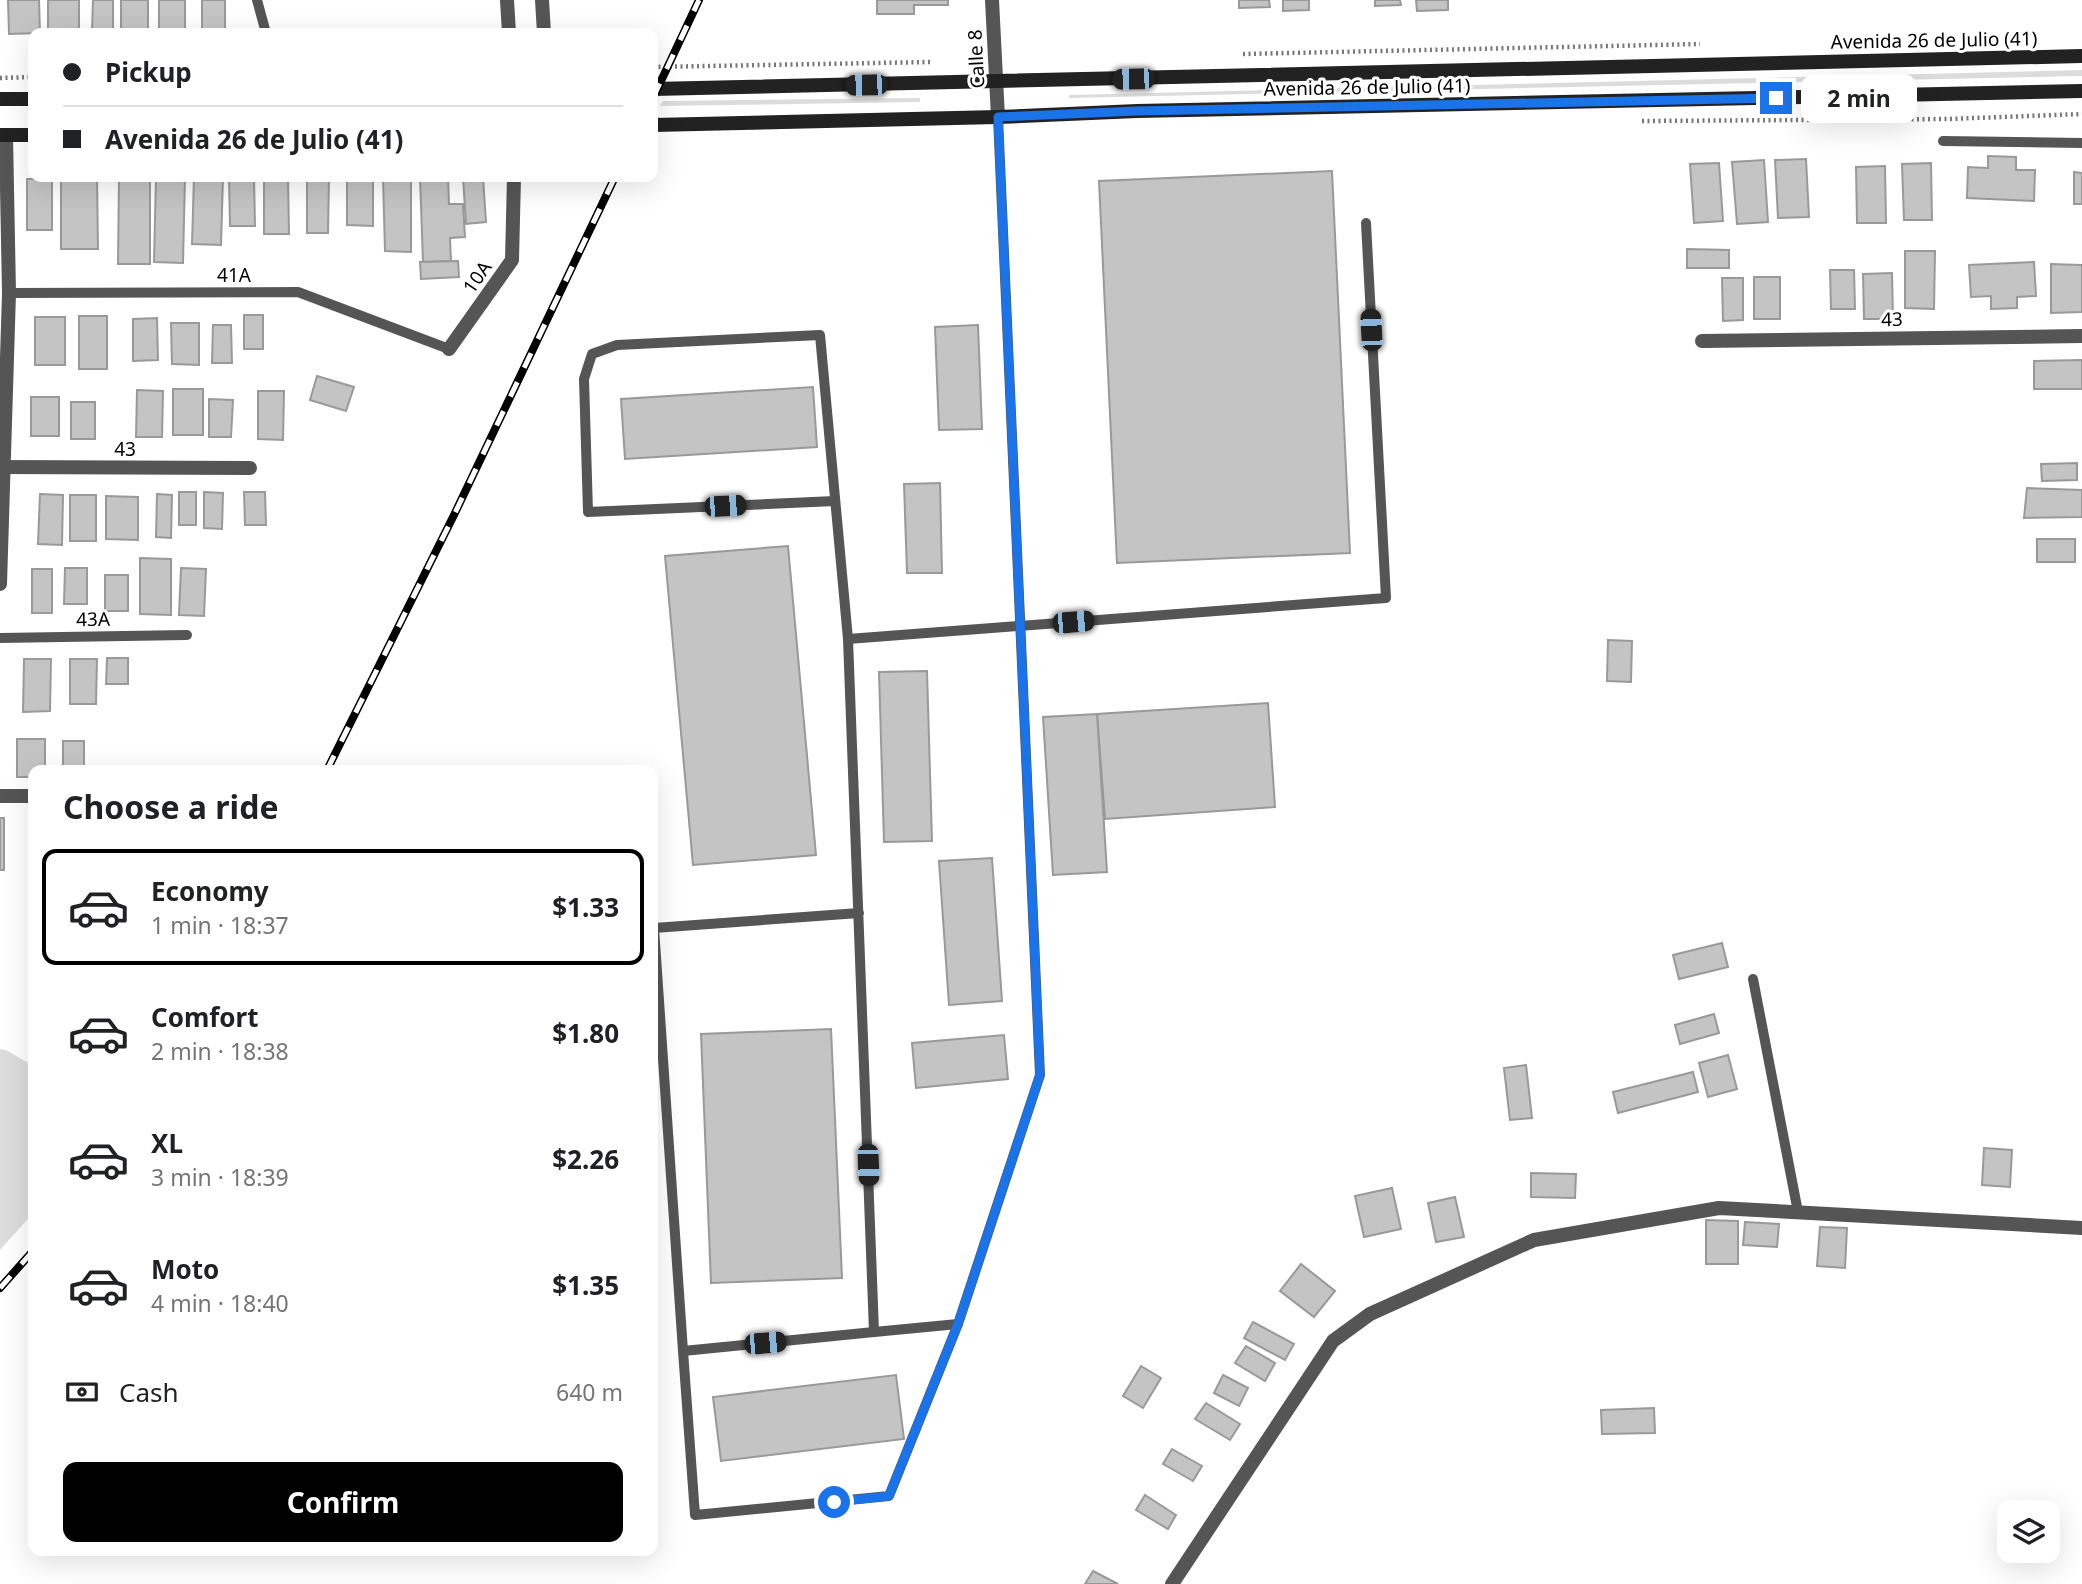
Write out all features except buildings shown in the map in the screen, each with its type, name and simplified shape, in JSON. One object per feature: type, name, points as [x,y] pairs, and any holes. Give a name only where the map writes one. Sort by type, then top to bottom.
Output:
[{"type":"main road","name":"Avenida 26 de Julio (41)","points":[[658,89],[2082,56]]},
{"type":"main road","name":"Avenida 26 de Julio (41)","points":[[658,125],[1137,111],[2082,91]]},
{"type":"main road","points":[[0,99],[28,99]]},
{"type":"main road","points":[[3,135],[28,135]]},
{"type":"street","points":[[507,0],[509,28]]},
{"type":"street","points":[[542,0],[544,28]]},
{"type":"street","name":"Calle 8","points":[[992,0],[998,117]]},
{"type":"street","points":[[0,584],[9,293],[3,135]]},
{"type":"street","name":"10A","points":[[449,349],[512,260],[514,182]]},
{"type":"street","name":"43","points":[[1702,341],[2082,336]]},
{"type":"street","name":"43","points":[[2,468],[250,468]]},
{"type":"street","points":[[0,796],[28,796]]},
{"type":"street","points":[[1172,1584],[1333,1342],[1370,1314],[1534,1240],[1719,1208],[2082,1228]]},
{"type":"lane","points":[[257,0],[265,28]]},
{"type":"lane","points":[[658,988],[695,1515],[889,1496],[958,1324],[1040,1075],[998,117]]},
{"type":"lane","points":[[1943,141],[2082,143]]},
{"type":"lane","points":[[848,639],[1386,598],[1366,223]]},
{"type":"lane","name":"41A","points":[[9,293],[298,292],[449,349]]},
{"type":"lane","points":[[835,501],[587,512],[584,379],[592,354],[617,345],[820,335],[848,639],[874,1332]]},
{"type":"lane","name":"43A","points":[[0,638],[187,635]]},
{"type":"lane","points":[[658,928],[859,913]]},
{"type":"lane","points":[[1753,979],[1798,1212]]},
{"type":"lane","points":[[682,1351],[958,1324]]},
{"type":"path","points":[[0,78],[28,77]]},
{"type":"path","points":[[1642,121],[1948,119],[2082,114]]},
{"type":"shaded area","points":[[2082,70],[2082,76],[1069,98],[1069,95]]},
{"type":"shaded area","points":[[920,98],[920,102],[660,106],[663,101]]},
{"type":"shaded area","points":[[0,1049],[28,1063],[28,1219],[0,1250]]},
{"type":"railway","points":[[658,87],[699,0]]},
{"type":"railway","points":[[329,765],[454,515],[613,182]]},
{"type":"railway","points":[[0,1288],[28,1257]]},
{"type":"route","points":[[834,1502],[889,1496],[958,1324],[1040,1075],[998,117],[1137,111],[1776,98]]}]
